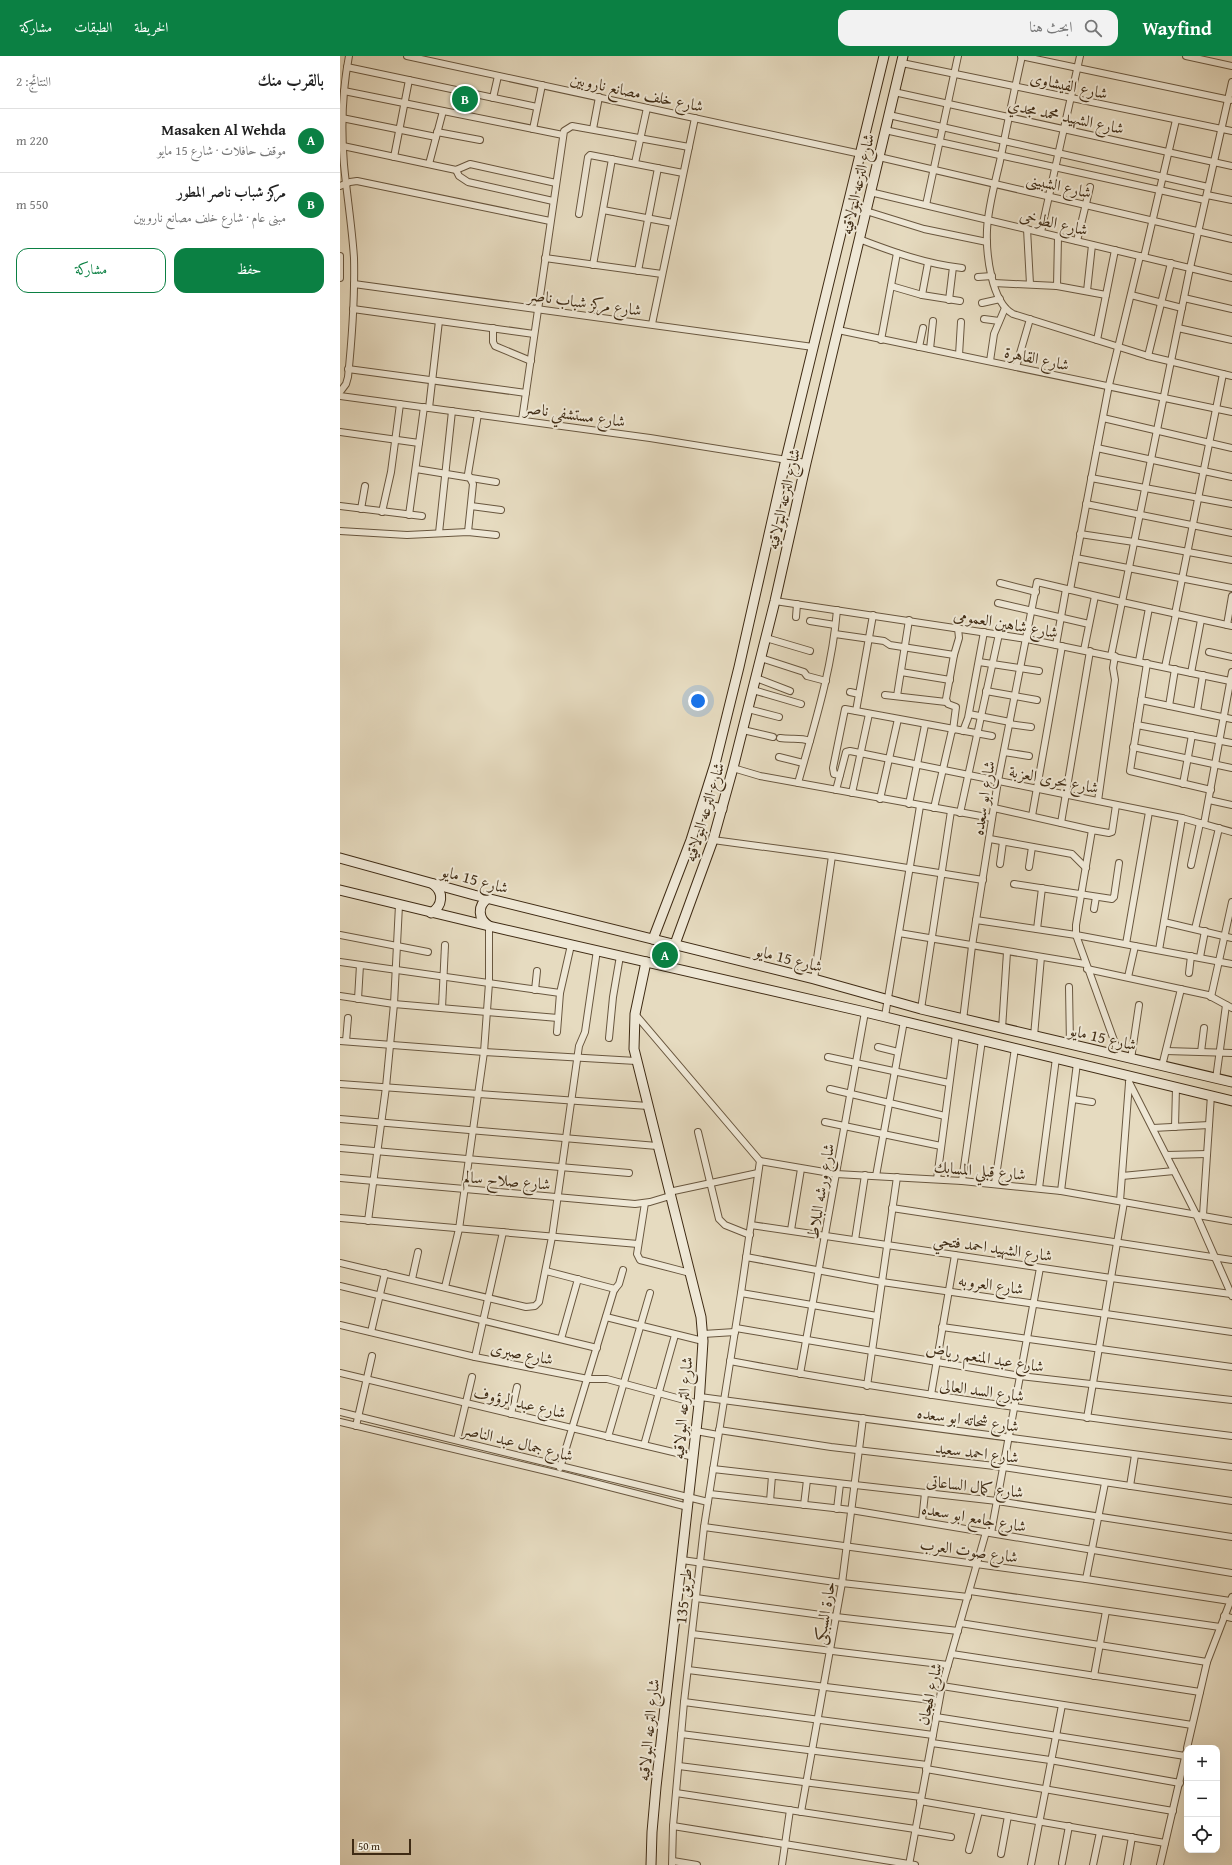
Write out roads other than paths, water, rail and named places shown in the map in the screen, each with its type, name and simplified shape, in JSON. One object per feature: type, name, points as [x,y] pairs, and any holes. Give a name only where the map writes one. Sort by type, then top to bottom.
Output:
[{"type":"street","points":[[340,392],[346,384],[348,369],[354,284],[352,235],[346,183],[342,118],[349,56]]},
{"type":"street","name":"شارع خلف مصانع ناروبين","points":[[407,56],[861,154]]},
{"type":"street","name":"شارع الترعه البولاقيه","points":[[653,939],[673,890],[703,804],[737,674],[786,459],[884,56]]},
{"type":"street","points":[[926,206],[958,56]]},
{"type":"street","points":[[1230,100],[1022,56],[988,220],[987,242],[993,279],[1000,299],[1005,308],[1013,314],[1148,356],[1232,376]]},
{"type":"street","points":[[1041,232],[1080,56]]},
{"type":"street","points":[[1186,56],[1232,66]]},
{"type":"street","name":"شارع الترعه البولاقيه","points":[[675,944],[713,840],[743,730],[775,601],[806,463],[902,60]]},
{"type":"street","name":"شارع الفيشاوى","points":[[902,60],[954,74],[1232,131]]},
{"type":"street","points":[[347,67],[537,107]]},
{"type":"street","points":[[493,98],[498,76]]},
{"type":"street","points":[[394,157],[409,80]]},
{"type":"street","points":[[1098,801],[1115,680],[1113,656],[1122,602],[1190,268],[1221,129],[1230,100],[1232,82]]},
{"type":"street","points":[[532,129],[542,85]]},
{"type":"street","points":[[344,90],[563,135]]},
{"type":"street","name":"شارع الشهيد محمد مجدي","points":[[894,92],[1232,166]]},
{"type":"street","points":[[593,129],[599,98]]},
{"type":"street","points":[[635,163],[647,108]]},
{"type":"street","points":[[429,164],[442,111]]},
{"type":"street","points":[[889,115],[1208,187]]},
{"type":"street","points":[[342,118],[399,130],[480,140]]},
{"type":"street","points":[[652,324],[695,118]]},
{"type":"street","points":[[1032,816],[1059,645],[1061,618],[1076,558],[1109,385],[1131,295],[1153,221],[1176,120]]},
{"type":"street","points":[[522,420],[553,201],[563,135],[566,128],[572,126],[593,129],[689,147]]},
{"type":"street","points":[[885,130],[1160,190],[1206,198],[1232,200]]},
{"type":"street","points":[[343,146],[456,170],[470,164],[556,183]]},
{"type":"street","points":[[580,214],[588,157],[591,155],[684,173]]},
{"type":"street","name":"شارع الشبينى","points":[[879,157],[1232,239]]},
{"type":"street","points":[[593,265],[612,159]]},
{"type":"street","points":[[638,271],[658,168]]},
{"type":"street","points":[[456,170],[459,176],[468,182],[553,201]]},
{"type":"street","points":[[340,186],[357,181],[550,221]]},
{"type":"street","points":[[1077,241],[1090,187]]},
{"type":"street","name":"شارع الطوخى","points":[[870,192],[1232,278]]},
{"type":"street","points":[[603,210],[673,223]]},
{"type":"street","points":[[866,211],[924,229],[987,242]]},
{"type":"street","points":[[1027,229],[1030,284]]},
{"type":"street","points":[[1057,286],[1058,237]]},
{"type":"street","points":[[859,239],[897,254],[928,263],[962,268]]},
{"type":"street","points":[[1087,291],[1092,244]]},
{"type":"street","points":[[1097,340],[1115,250]]},
{"type":"street","points":[[881,340],[897,254]]},
{"type":"street","points":[[340,256],[340,278]]},
{"type":"street","points":[[545,258],[662,274]]},
{"type":"street","points":[[922,295],[928,263]]},
{"type":"street","points":[[1148,356],[1171,263]]},
{"type":"street","points":[[949,300],[953,267]]},
{"type":"street","points":[[978,277],[1057,286],[1106,295]]},
{"type":"street","name":"شارع مركز شباب ناصر","points":[[354,284],[813,346]]},
{"type":"street","points":[[891,286],[922,295],[960,301]]},
{"type":"street","points":[[1131,295],[1182,308]]},
{"type":"street","points":[[1184,298],[1232,309]]},
{"type":"street","points":[[982,303],[1000,299]]},
{"type":"street","points":[[990,361],[994,334],[1005,308]]},
{"type":"street","points":[[353,309],[534,334]]},
{"type":"street","points":[[984,319],[999,321]]},
{"type":"street","points":[[1016,367],[1030,319]]},
{"type":"street","points":[[409,515],[419,443],[432,380],[439,321]]},
{"type":"street","points":[[930,349],[933,321]]},
{"type":"street","points":[[959,355],[961,322]]},
{"type":"street","points":[[493,328],[492,342],[495,346],[531,361]]},
{"type":"street","points":[[919,347],[922,328]]},
{"type":"street","points":[[1178,328],[1232,340]]},
{"type":"street","name":"شارع القاهرة","points":[[838,330],[881,340],[1109,385],[1232,412]]},
{"type":"street","points":[[348,369],[526,393]]},
{"type":"street","points":[[1166,667],[1192,525],[1223,374]]},
{"type":"street","name":"شارع مستشفي ناصر","points":[[340,396],[522,420],[806,463]]},
{"type":"street","points":[[382,512],[400,404]]},
{"type":"street","points":[[439,533],[452,411]]},
{"type":"street","points":[[468,532],[473,484],[469,477],[478,414]]},
{"type":"street","points":[[1103,418],[1232,448]]},
{"type":"street","points":[[340,432],[419,443]]},
{"type":"street","points":[[1097,448],[1232,477]]},
{"type":"street","points":[[416,469],[496,482]]},
{"type":"street","points":[[1091,478],[1232,504]]},
{"type":"street","points":[[361,509],[365,486]]},
{"type":"street","points":[[1086,504],[1232,533]]},
{"type":"street","points":[[340,506],[422,516]]},
{"type":"street","points":[[471,506],[501,510]]},
{"type":"street","points":[[340,531],[384,534],[468,532],[496,535]]},
{"type":"street","points":[[1080,534],[1134,542],[1232,560]]},
{"type":"street","points":[[1076,558],[1232,588]]},
{"type":"street","name":"شارع ابو سعده","points":[[963,1020],[972,946],[998,781],[1037,582],[1068,589]]},
{"type":"street","points":[[1000,583],[1036,592]]},
{"type":"street","points":[[1068,589],[1230,626],[1232,596]]},
{"type":"street","points":[[1061,823],[1087,651],[1089,624],[1095,596]]},
{"type":"street","name":"شارع شاهين العمومى","points":[[775,601],[1027,638],[1230,681]]},
{"type":"street","points":[[998,603],[1089,624]]},
{"type":"street","points":[[796,617],[797,604]]},
{"type":"street","points":[[1139,661],[1149,608]]},
{"type":"street","points":[[798,783],[826,681],[835,634],[836,610]]},
{"type":"street","points":[[856,711],[873,615]]},
{"type":"street","points":[[897,696],[909,620]]},
{"type":"street","points":[[1191,673],[1201,620]]},
{"type":"street","points":[[810,621],[835,625]]},
{"type":"street","points":[[946,702],[954,655],[959,638],[958,628]]},
{"type":"street","points":[[963,732],[969,714],[984,632]]},
{"type":"street","points":[[835,634],[884,641],[890,646],[954,655]]},
{"type":"street","points":[[960,813],[978,734],[998,634]]},
{"type":"street","points":[[766,638],[810,651]]},
{"type":"street","points":[[1209,652],[1232,657]]},
{"type":"street","points":[[761,658],[804,672],[807,676],[826,681]]},
{"type":"street","points":[[979,662],[1040,670]]},
{"type":"street","points":[[1147,663],[1136,724],[1130,771],[1211,790]]},
{"type":"street","points":[[1169,706],[1175,669]]},
{"type":"street","points":[[901,672],[950,680]]},
{"type":"street","points":[[1191,865],[1209,800],[1224,717],[1230,698],[1230,681],[1232,672]]},
{"type":"street","points":[[1197,711],[1202,675]]},
{"type":"street","points":[[756,678],[790,691]]},
{"type":"street","points":[[753,690],[801,704]]},
{"type":"street","points":[[986,691],[1037,700]]},
{"type":"street","points":[[850,692],[859,694]]},
{"type":"street","points":[[885,695],[946,702],[949,705],[956,707],[934,808]]},
{"type":"street","points":[[1140,700],[1232,718]]},
{"type":"street","points":[[748,709],[779,717]]},
{"type":"street","points":[[836,790],[840,775],[834,774],[832,770],[845,709],[952,730],[992,736]]},
{"type":"street","points":[[852,793],[862,753],[869,714]]},
{"type":"street","points":[[969,714],[1031,727]]},
{"type":"street","points":[[880,799],[898,719]]},
{"type":"street","points":[[909,804],[925,724]]},
{"type":"street","points":[[1136,724],[1232,743]]},
{"type":"street","points":[[743,730],[792,740],[799,737],[810,741]]},
{"type":"street","points":[[1183,784],[1192,735]]},
{"type":"street","points":[[1133,747],[1232,768]]},
{"type":"street","name":"شارع بحرى العزبة","points":[[840,775],[847,751],[862,753],[1182,818],[1232,832]]},
{"type":"street","points":[[1004,752],[1029,756]]},
{"type":"street","points":[[779,757],[804,763]]},
{"type":"street","points":[[733,768],[760,776],[880,799],[992,818]]},
{"type":"street","points":[[1209,800],[1232,805]]},
{"type":"street","points":[[703,804],[722,810]]},
{"type":"street","points":[[994,808],[1109,833],[1112,832],[1116,805]]},
{"type":"street","points":[[885,1016],[920,806]]},
{"type":"street","points":[[921,1010],[951,811]]},
{"type":"street","points":[[1126,944],[1149,812]]},
{"type":"street","points":[[1159,950],[1182,818]]},
{"type":"street","points":[[1195,929],[1220,828]]},
{"type":"street","points":[[1092,830],[1076,925],[1076,935],[1120,1056]]},
{"type":"street","points":[[990,839],[1072,854],[1086,868]]},
{"type":"street","points":[[713,840],[910,867],[983,880]]},
{"type":"street","points":[[1000,864],[1003,842]]},
{"type":"street","points":[[1029,867],[1032,847]]},
{"type":"street","points":[[814,979],[832,856]]},
{"type":"street","name":"شارع 15 مايو","points":[[340,858],[433,884],[814,979],[921,1010],[1232,1082]]},
{"type":"street","points":[[1014,884],[1112,899],[1114,898],[1119,862]]},
{"type":"street","points":[[430,913],[437,908],[441,901],[439,889],[433,884]]},
{"type":"street","points":[[1037,929],[1042,888]]},
{"type":"street","name":"شارع 15 مايو","points":[[340,890],[430,913],[885,1016],[1077,1063],[1129,1079],[1176,1087],[1232,1101]]},
{"type":"street","points":[[1094,908],[1096,897]]},
{"type":"street","points":[[445,1287],[459,1229],[484,1052],[489,983],[489,926],[481,918],[480,911],[482,904],[488,898]]},
{"type":"street","points":[[1211,997],[1232,902]]},
{"type":"street","points":[[368,1221],[386,1087],[394,1004],[399,905]]},
{"type":"street","points":[[976,920],[1076,935],[1232,964]]},
{"type":"street","points":[[1164,922],[1232,938]]},
{"type":"street","points":[[1200,957],[1205,932]]},
{"type":"street","points":[[899,933],[1086,966],[1211,997],[1229,1006],[1216,1079]]},
{"type":"street","points":[[340,935],[428,952]]},
{"type":"street","points":[[442,1008],[445,945]]},
{"type":"street","points":[[558,1032],[560,994],[571,945]]},
{"type":"street","points":[[1128,977],[1135,946]]},
{"type":"street","points":[[340,1263],[526,1307],[535,1306],[539,1302],[552,1237],[579,1058],[580,1042],[585,1032],[597,950]]},
{"type":"street","points":[[1002,1029],[1007,952]]},
{"type":"street","points":[[609,1038],[613,997],[620,956]]},
{"type":"street","points":[[1189,973],[1191,956]]},
{"type":"street","points":[[1034,1036],[1041,957]]},
{"type":"street","points":[[340,962],[560,994]]},
{"type":"street","name":"شارع الترعه البولاقيه","points":[[646,962],[635,1014],[634,1037],[636,1061],[701,1317],[703,1338],[700,1400],[652,1832],[652,1865]]},
{"type":"street","points":[[358,999],[360,965]]},
{"type":"street","points":[[535,990],[537,971]]},
{"type":"street","points":[[1069,987],[1070,1045]]},
{"type":"street","points":[[1162,1066],[1181,989]]},
{"type":"street","points":[[340,996],[394,1004],[558,1018]]},
{"type":"street","points":[[1131,1059],[1140,1005]]},
{"type":"street","name":"شارع ورشه البلاط","points":[[800,1374],[818,1271],[826,1236],[865,1012]]},
{"type":"street","points":[[635,1014],[760,1161]]},
{"type":"street","points":[[348,1018],[343,1041],[484,1052],[636,1061]]},
{"type":"street","points":[[876,1176],[904,1021]]},
{"type":"street","points":[[1201,1052],[1204,1028]]},
{"type":"street","points":[[937,1179],[956,1034]]},
{"type":"street","points":[[962,1181],[982,1040]]},
{"type":"street","points":[[878,1047],[898,1052]]},
{"type":"street","points":[[995,1183],[1015,1048]]},
{"type":"street","points":[[1166,1051],[1232,1053]]},
{"type":"street","points":[[828,1057],[949,1083]]},
{"type":"street","points":[[1039,1188],[1056,1058]]},
{"type":"street","points":[[1061,1191],[1077,1063]]},
{"type":"street","points":[[1129,1079],[1174,1171],[1199,1215],[1232,1295]]},
{"type":"street","points":[[1087,1418],[1117,1242],[1122,1201],[1122,1176],[1129,1079]]},
{"type":"street","points":[[340,1084],[648,1106]]},
{"type":"street","points":[[1175,1127],[1176,1087]]},
{"type":"street","points":[[830,1089],[945,1116]]},
{"type":"street","points":[[1199,1215],[1207,1154],[1211,1095]]},
{"type":"street","points":[[1073,1099],[1092,1102]]},
{"type":"street","points":[[340,1119],[657,1146]]},
{"type":"street","points":[[825,1122],[942,1146]]},
{"type":"street","points":[[1153,1128],[1209,1125]]},
{"type":"street","points":[[698,1132],[721,1222],[750,1235]]},
{"type":"street","points":[[340,1148],[629,1173]]},
{"type":"street","points":[[1167,1155],[1207,1154]]},
{"type":"street","name":"شارع قبلي المسابك","points":[[760,1161],[836,1174],[937,1179],[1039,1188],[1232,1221]]},
{"type":"street","name":"طريق 135","points":[[673,1863],[676,1793],[681,1734],[704,1527],[750,1235],[760,1161]]},
{"type":"street","points":[[791,1230],[801,1169]]},
{"type":"street","points":[[1122,1176],[1174,1171]]},
{"type":"street","name":"شارع صلاح سالم","points":[[340,1178],[635,1204],[645,1203],[669,1194],[710,1183],[758,1173]]},
{"type":"street","points":[[855,1240],[865,1175]]},
{"type":"street","points":[[867,1386],[897,1177]]},
{"type":"street","points":[[645,1203],[638,1244],[638,1257],[644,1261],[690,1273]]},
{"type":"street","points":[[892,1208],[1216,1256],[1232,1260]]},
{"type":"street","points":[[340,1218],[638,1244]]},
{"type":"street","name":"شارع الشهيد احمد فتحي","points":[[751,1225],[1232,1295]]},
{"type":"street","points":[[474,1357],[503,1232]]},
{"type":"street","points":[[412,1279],[418,1252]]},
{"type":"street","points":[[931,1395],[955,1255]]},
{"type":"street","name":"شارع العروبه","points":[[746,1257],[882,1282],[1232,1332]]},
{"type":"street","name":"شارع الهجان","points":[[911,1865],[915,1830],[942,1686],[997,1501],[1040,1268]]},
{"type":"street","points":[[559,1474],[615,1288],[620,1284],[623,1270]]},
{"type":"street","points":[[546,1271],[615,1288]]},
{"type":"street","points":[[371,1332],[384,1273]]},
{"type":"street","points":[[561,1339],[578,1279]]},
{"type":"street","points":[[340,1286],[598,1348]]},
{"type":"street","points":[[741,1293],[877,1316]]},
{"type":"street","points":[[608,1437],[650,1294]]},
{"type":"street","name":"شارع عبد المنعم رياض","points":[[606,1317],[675,1335],[703,1338],[735,1330],[806,1340],[1020,1376],[1232,1400]]},
{"type":"street","name":"شارع صبرى","points":[[340,1326],[474,1357],[588,1380],[601,1378],[659,1393],[700,1400]]},
{"type":"street","points":[[942,1327],[1232,1367]]},
{"type":"street","points":[[644,1445],[675,1335]]},
{"type":"street","points":[[356,1426],[372,1356]]},
{"type":"street","name":"شارع السد العالى","points":[[730,1361],[867,1386],[1014,1408],[1232,1436]]},
{"type":"street","name":"شارع عبد الرؤوف","points":[[340,1373],[694,1457]]},
{"type":"street","points":[[457,1440],[472,1377]]},
{"type":"street","points":[[511,1414],[517,1387]]},
{"type":"street","name":"شارع شحاته ابو سعده","points":[[700,1400],[724,1400],[1232,1467]]},
{"type":"street","name":"شارع جمال عبد الناصر","points":[[340,1412],[561,1466],[688,1502]]},
{"type":"street","name":"حارة السبكى","points":[[801,1812],[831,1651],[848,1547],[851,1510],[863,1418]]},
{"type":"street","name":"شارع جمال عبد الناصر","points":[[340,1422],[559,1474],[688,1502]]},
{"type":"street","name":"شارع احمد سعيد","points":[[696,1431],[719,1432],[1003,1467],[1232,1501]]},
{"type":"street","points":[[1130,1486],[1135,1455]]},
{"type":"street","name":"شارع كمال الساعاتى","points":[[713,1469],[997,1501],[1232,1537]]},
{"type":"street","points":[[770,1501],[772,1476]]},
{"type":"street","points":[[804,1505],[807,1480]]},
{"type":"street","points":[[1086,1579],[1105,1483]]},
{"type":"street","points":[[837,1509],[840,1484]]},
{"type":"street","points":[[922,1521],[925,1493]]},
{"type":"street","name":"شارع جامع ابو سعده","points":[[710,1494],[851,1510],[1232,1573]]},
{"type":"street","points":[[688,1502],[708,1502]]},
{"type":"street","name":"شارع صوت العرب","points":[[704,1527],[1231,1599]]},
{"type":"street","points":[[682,1560],[842,1582],[968,1597]]},
{"type":"street","points":[[970,1591],[1220,1628]]},
{"type":"street","points":[[696,1598],[836,1617],[958,1631]]},
{"type":"street","points":[[1188,1745],[1207,1662],[1231,1599]]},
{"type":"street","points":[[1094,1676],[1106,1611]]},
{"type":"street","points":[[1224,1616],[1232,1618]]},
{"type":"street","points":[[960,1623],[1207,1662]]},
{"type":"street","points":[[692,1634],[948,1666]]},
{"type":"street","points":[[952,1654],[1200,1692]]},
{"type":"street","points":[[688,1670],[939,1701]]},
{"type":"street","points":[[942,1686],[1192,1725]]},
{"type":"street","points":[[684,1702],[933,1735]]},
{"type":"street","points":[[1031,1865],[1044,1789],[1062,1705]]},
{"type":"street","points":[[936,1717],[1184,1756]]},
{"type":"street","points":[[681,1734],[812,1750],[926,1767],[1173,1811]]},
{"type":"street","points":[[932,1743],[1050,1760],[1180,1783]]},
{"type":"street","points":[[1160,1865],[1184,1761]]},
{"type":"street","points":[[679,1766],[806,1782],[921,1799],[979,1811],[1166,1843]]},
{"type":"street","points":[[676,1793],[790,1810],[951,1837]]},
{"type":"street","points":[[782,1865],[790,1810]]},
{"type":"street","points":[[970,1850],[979,1811]]},
{"type":"street","points":[[1001,1854],[1008,1816]]},
{"type":"street","points":[[674,1826],[911,1865]]},
{"type":"street","points":[[1062,1863],[1069,1826]]},
{"type":"street","points":[[1093,1865],[1100,1832]]},
{"type":"street","points":[[1127,1865],[1132,1837]]},
{"type":"street","points":[[673,1863],[697,1865]]},
{"type":"place","name":"مركز شباب ناصر المطور","points":[[465,99]]},
{"type":"place","name":"Masaken Al Wehda","points":[[665,955]]}]
